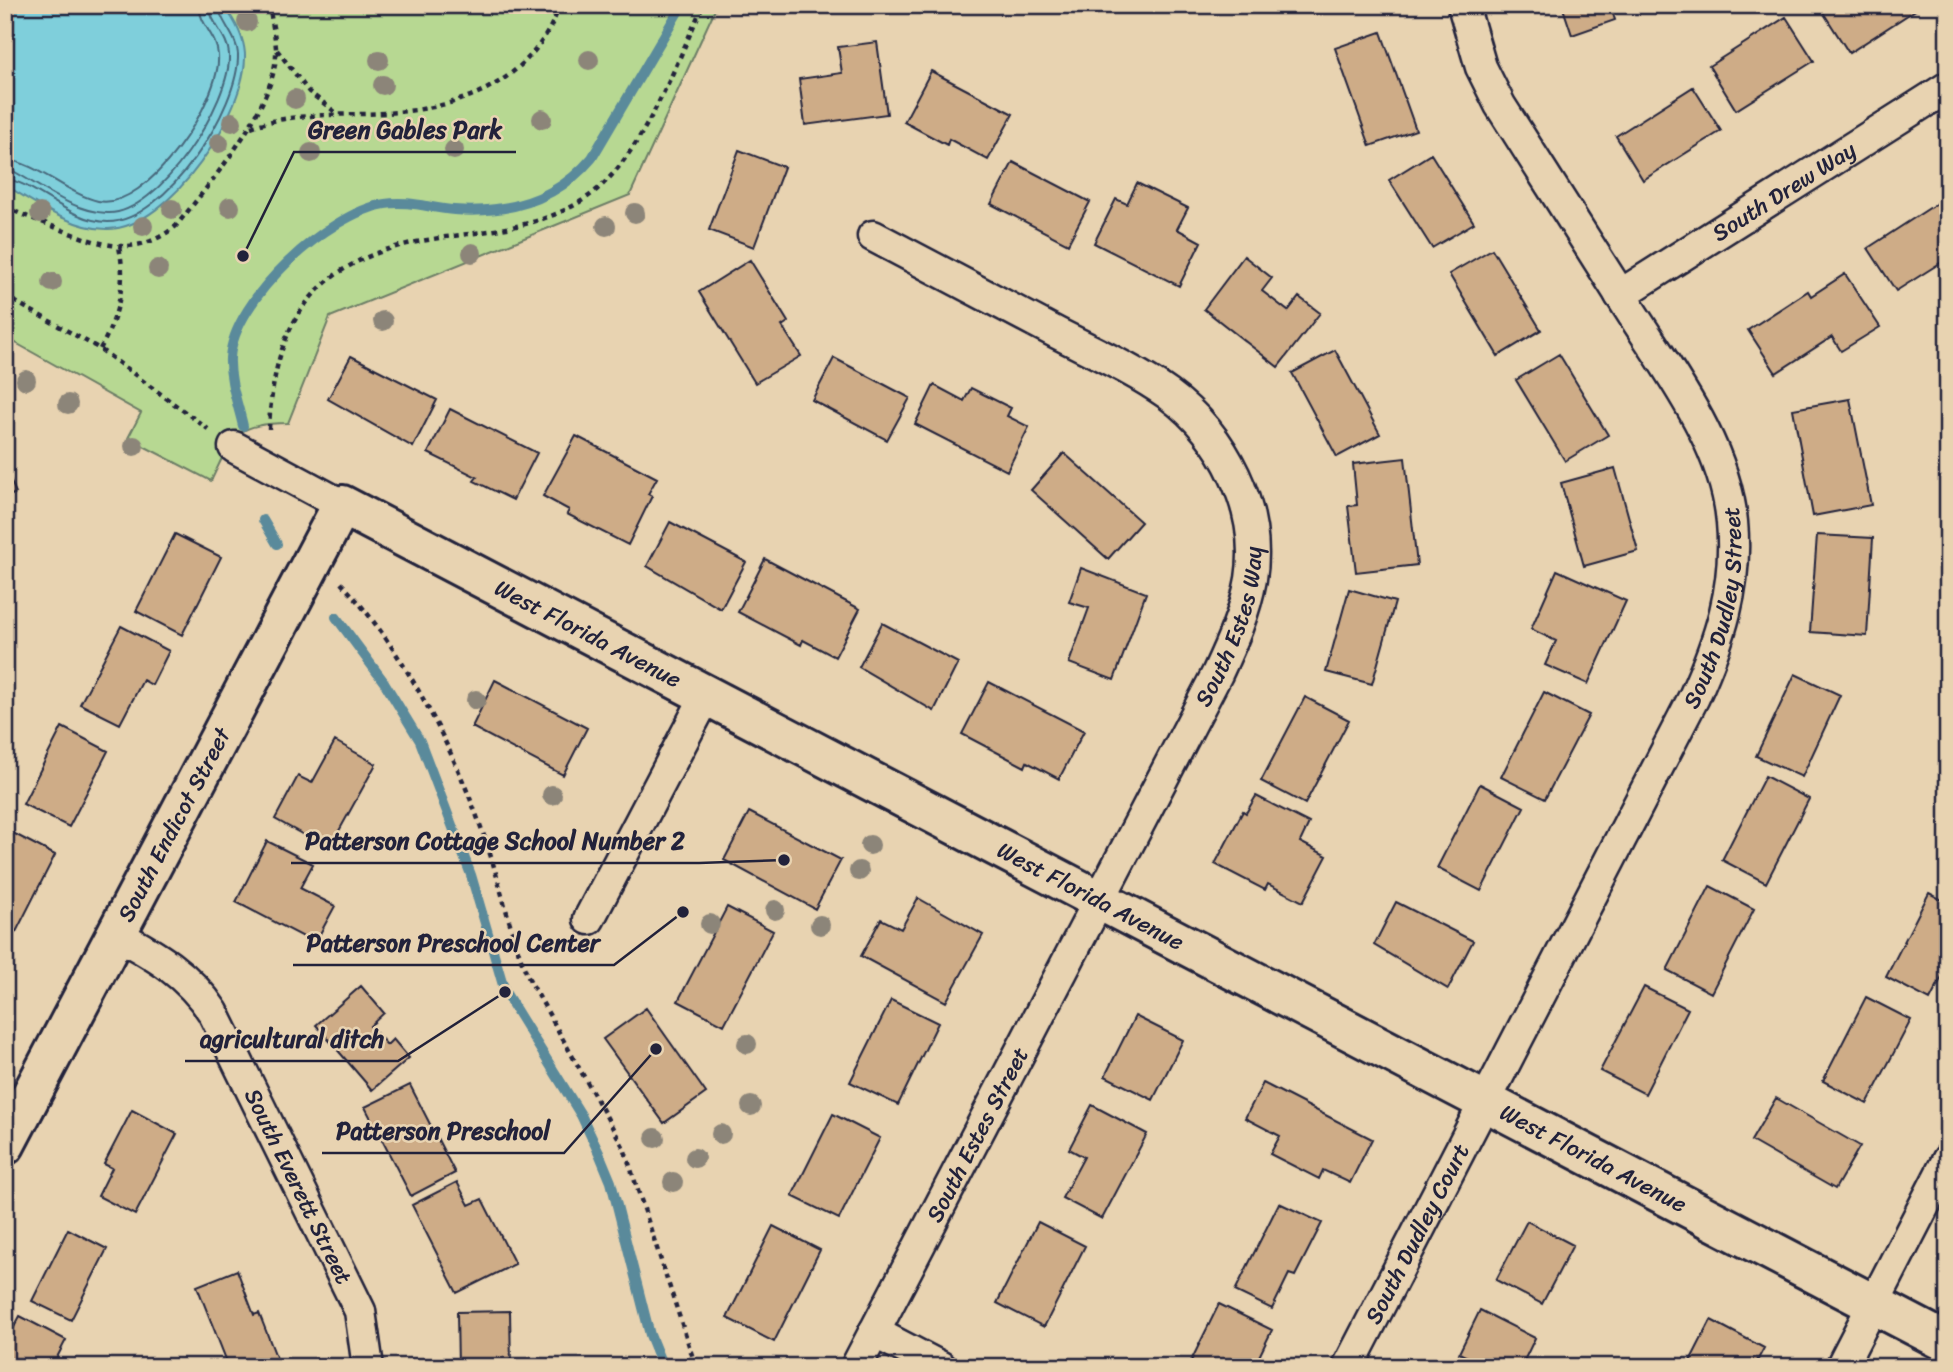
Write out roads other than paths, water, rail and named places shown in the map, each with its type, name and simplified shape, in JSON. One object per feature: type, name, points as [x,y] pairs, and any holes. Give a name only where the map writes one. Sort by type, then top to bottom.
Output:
[{"type":"street","name":"South Dudley Street","points":[[1463,5],[1481,67],[1500,105],[1682,393],[1711,449],[1725,486],[1732,520],[1733,556],[1730,599],[1715,649],[1694,697],[1485,1101]]},
{"type":"street","name":"South Drew Way","points":[[1620,295],[1948,87]]},
{"type":"street","name":"South Estes Way","points":[[873,236],[1132,372],[1169,395],[1199,422],[1217,444],[1244,498],[1250,525],[1252,563],[1237,631],[1100,901]]},
{"type":"street","name":"West Florida Avenue","points":[[234,447],[1948,1343]]},
{"type":"street","name":"South Endicot Street","points":[[5,1145],[342,505]]},
{"type":"street","points":[[589,919],[706,696]]},
{"type":"street","name":"South Estes Street","points":[[856,1367],[1100,901]]},
{"type":"street","name":"South Everett Street","points":[[116,934],[179,971],[201,992],[214,1012],[360,1311],[368,1367]]},
{"type":"street","name":"South Dudley Court","points":[[1348,1367],[1485,1101]]},
{"type":"street","points":[[1841,1367],[1948,1159]]},
{"type":"street","points":[[874,1332],[941,1367]]},
{"type":"water","points":[[5,5],[223,5],[243,41],[245,54],[242,78],[219,134],[179,189],[156,210],[132,224],[108,229],[95,228],[54,214],[5,185]]},
{"type":"waterway","points":[[243,426],[230,367],[235,335],[248,310],[288,262],[312,241],[338,224],[362,211],[385,204],[411,204],[454,210],[493,210],[530,202],[563,185],[592,158],[682,5]]},
{"type":"waterway","points":[[263,520],[277,544]]},
{"type":"waterway","points":[[336,617],[384,682],[420,741],[471,875],[505,992],[581,1115],[611,1182],[650,1335],[663,1367]]},
{"type":"place","name":"Green Gables Park","points":[[243,256]]},
{"type":"place","name":"Patterson Cottage School Number 2","points":[[784,860]]},
{"type":"place","name":"Patterson Preschool Center","points":[[683,912]]},
{"type":"place","name":"agricultural ditch","points":[[505,992]]},
{"type":"place","name":"Patterson Preschool","points":[[656,1049]]}]
